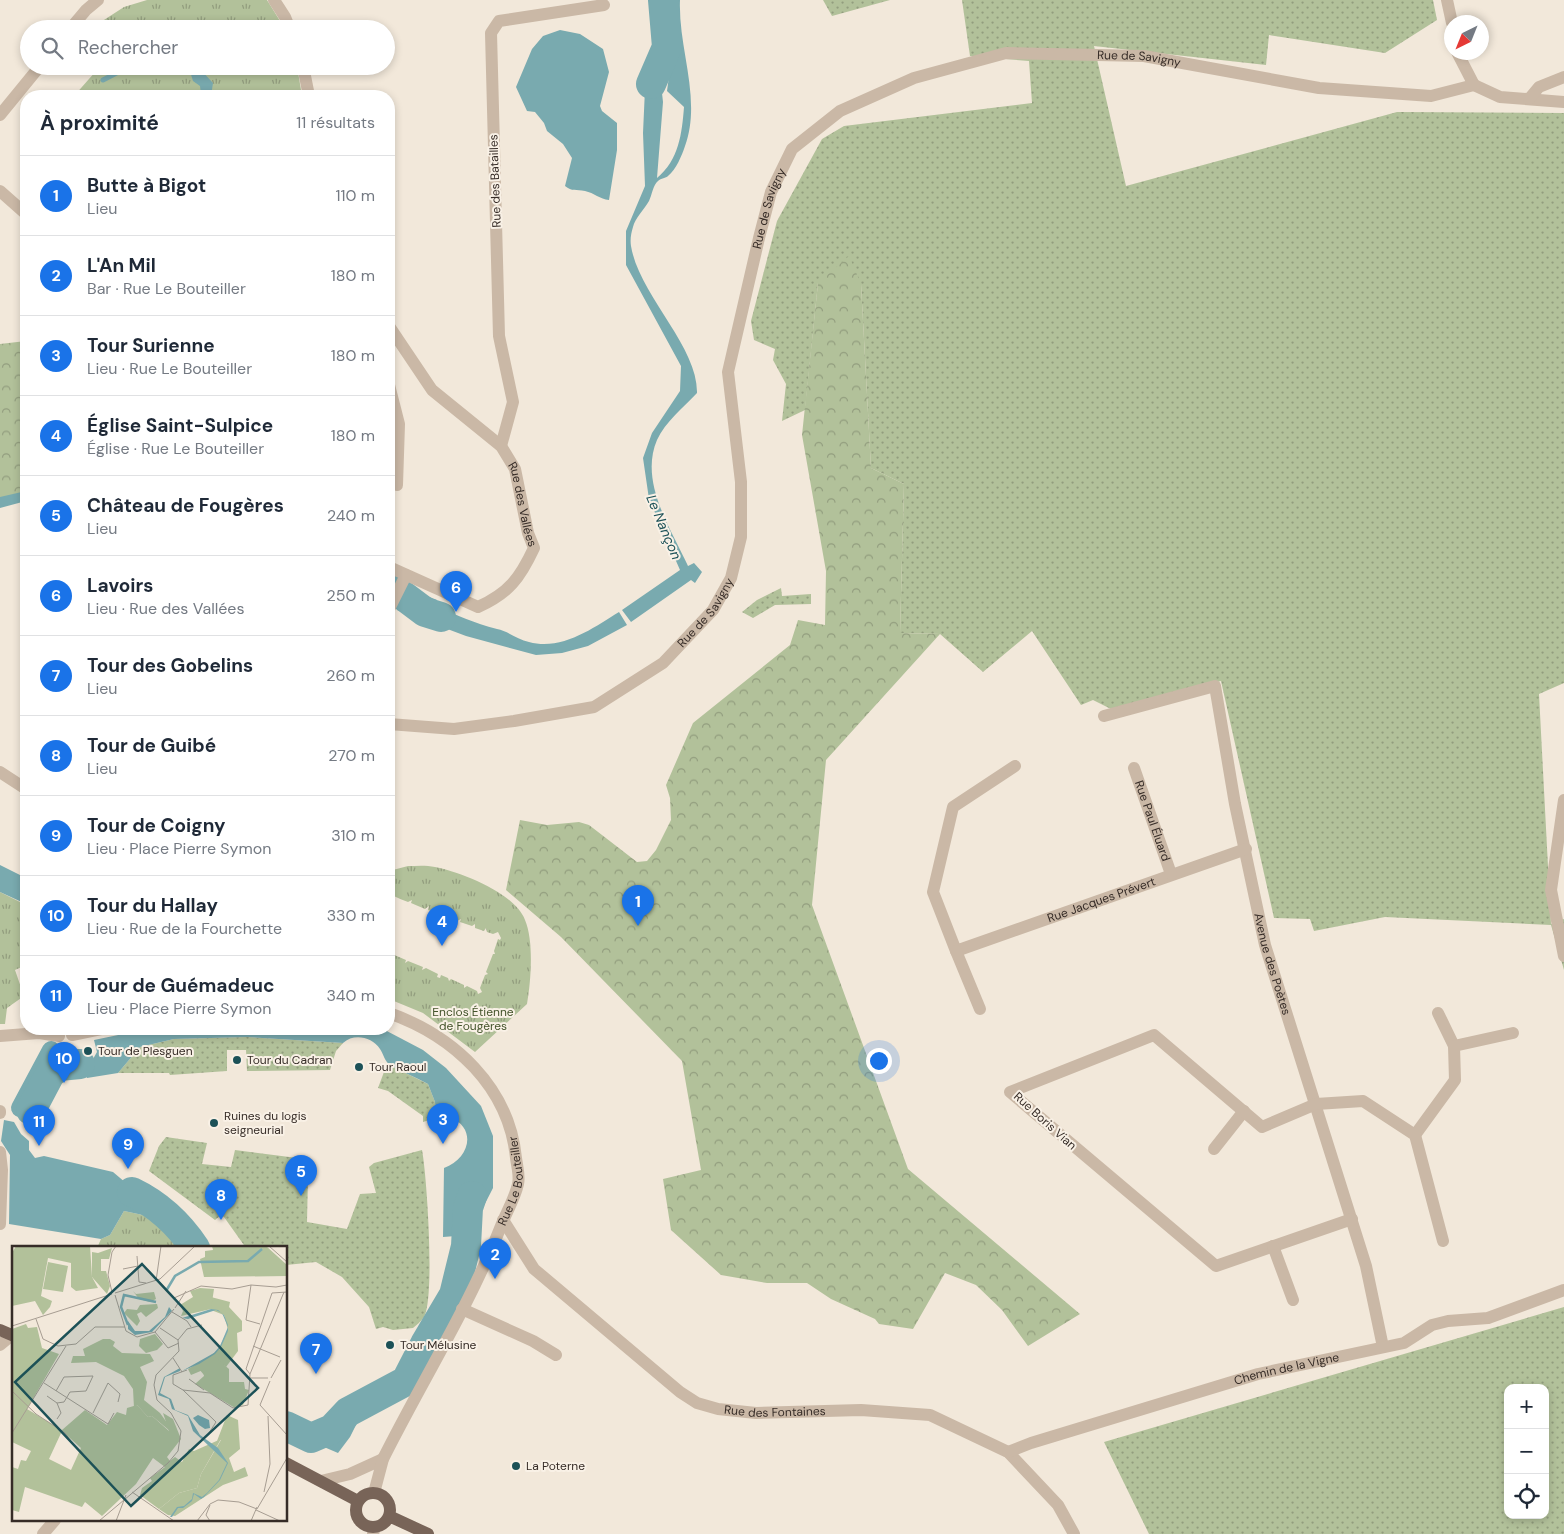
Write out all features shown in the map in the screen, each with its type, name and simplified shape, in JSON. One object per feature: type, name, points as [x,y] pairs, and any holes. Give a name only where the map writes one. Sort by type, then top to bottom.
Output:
[{"type":"main road","points":[[0,1330],[12,1336]]},
{"type":"main road","points":[[288,1464],[358,1502]]},
{"type":"main road","points":[[374,1493],[384,1496],[388,1501],[390,1516],[384,1524],[374,1531],[358,1517],[358,1502],[365,1495],[374,1493]]},
{"type":"main road","points":[[390,1516],[428,1534]]},
{"type":"street","points":[[78,20],[98,0]]},
{"type":"street","points":[[274,0],[287,20]]},
{"type":"street","points":[[1447,0],[1450,15]]},
{"type":"street","name":"Rue des Batailles","points":[[502,446],[512,402],[499,336],[491,32],[499,20],[604,5]]},
{"type":"street","name":"Rue de Savigny","points":[[395,724],[454,729],[594,707],[663,664],[713,610],[731,578],[741,537],[741,482],[728,372],[771,192],[792,149],[840,110],[914,78],[1006,53],[1144,56],[1319,88],[1422,96],[1431,96],[1474,85]]},
{"type":"street","points":[[1461,60],[1474,85],[1500,98],[1564,102]]},
{"type":"street","points":[[20,90],[33,75]]},
{"type":"street","points":[[306,75],[308,90]]},
{"type":"street","points":[[1529,99],[1539,87],[1564,77]]},
{"type":"street","points":[[0,115],[20,90]]},
{"type":"street","points":[[0,191],[20,209]]},
{"type":"street","name":"Rue des Vallées","points":[[395,335],[432,390],[502,446],[515,469],[528,532],[534,548],[522,575],[494,600],[478,607],[404,578],[395,571]]},
{"type":"street","points":[[395,411],[398,424],[397,485]]},
{"type":"street","points":[[395,597],[404,578]]},
{"type":"street","name":"Avenue des Poètes","points":[[1104,716],[1215,686],[1235,804],[1265,945],[1366,1266],[1383,1347]]},
{"type":"street","points":[[980,1009],[933,892],[954,807],[1015,766]]},
{"type":"street","name":"Rue Paul Éluard","points":[[1134,768],[1171,874]]},
{"type":"street","points":[[0,772],[20,785]]},
{"type":"street","points":[[1564,800],[1551,890],[1564,956]]},
{"type":"street","name":"Rue Jacques Prévert","points":[[956,951],[1171,874],[1246,850]]},
{"type":"street","points":[[1415,1135],[1455,1080],[1454,1046],[1438,1013]]},
{"type":"street","name":"Rue Le Bouteiller","points":[[374,1493],[383,1459],[404,1415],[462,1309],[491,1251],[518,1184],[514,1139],[502,1106],[485,1078],[461,1052],[417,1026],[395,1016]]},
{"type":"street","points":[[1454,1046],[1514,1033]]},
{"type":"street","points":[[0,1036],[20,1034]]},
{"type":"street","points":[[56,1035],[70,1035]]},
{"type":"street","name":"Rue Boris Vian","points":[[1316,1104],[1262,1128],[1154,1035],[1010,1092],[1216,1266],[1352,1219]]},
{"type":"street","points":[[1316,1104],[1363,1101],[1415,1135],[1443,1241]]},
{"type":"street","points":[[1214,1149],[1244,1111]]},
{"type":"street","points":[[0,1223],[1,1154]]},
{"type":"street","name":"Rue des Fontaines","points":[[503,1220],[534,1269],[680,1392],[698,1403],[718,1409],[756,1413],[861,1410],[930,1415],[1008,1452],[1058,1505],[1074,1534]]},
{"type":"street","points":[[1273,1246],[1293,1300]]},
{"type":"street","name":"Chemin de la Vigne","points":[[1008,1452],[1031,1443],[1258,1374],[1404,1343],[1432,1325],[1448,1320],[1488,1318],[1564,1290]]},
{"type":"street","points":[[462,1309],[533,1341],[556,1355]]},
{"type":"street","points":[[0,1345],[12,1337]]},
{"type":"street","points":[[322,1481],[350,1474],[383,1459]]},
{"type":"street","points":[[44,1534],[53,1522]]},
{"type":"green space","points":[[147,0],[267,0],[279,20],[104,20],[124,7]]},
{"type":"green space","points":[[823,0],[890,0],[832,16]]},
{"type":"green space","points":[[962,0],[1433,0],[1437,20],[1385,53],[1269,35],[1266,65],[1094,46],[1126,186],[1397,112],[1564,113],[1564,683],[1539,694],[1551,924],[1564,919],[1564,970],[1551,925],[1385,917],[1314,931],[1310,919],[1274,918],[1221,681],[1113,710],[1093,700],[1081,705],[1032,631],[983,672],[940,634],[900,633],[904,484],[871,468],[861,284],[818,283],[805,410],[782,421],[786,384],[773,360],[775,349],[754,340],[751,321],[777,221],[822,139],[844,126],[1032,103],[1029,61],[970,56]]},
{"type":"green space","points":[[92,75],[298,75],[301,90],[79,90]]},
{"type":"green space","points":[[849,256],[861,284],[871,468],[904,484],[900,633],[940,634],[826,760],[812,905],[908,1169],[1080,1314],[1028,1346],[1002,1310],[976,1285],[945,1273],[913,1329],[879,1324],[875,1319],[831,1299],[807,1283],[767,1283],[721,1275],[671,1230],[663,1179],[701,1170],[682,1061],[561,937],[506,890],[520,820],[547,825],[579,822],[589,825],[637,862],[647,861],[656,850],[671,820],[670,798],[666,785],[693,723],[790,645],[798,620],[825,625],[826,571],[802,435],[818,283]]},
{"type":"green space","points":[[20,342],[20,498],[0,503],[0,344]]},
{"type":"green space","points":[[781,588],[782,596],[811,594],[811,604],[775,605],[753,618],[742,612],[757,600]]},
{"type":"green space","name":"Enclos Étienne de Fougères","points":[[408,866],[435,867],[472,879],[486,885],[510,901],[525,920],[531,950],[530,984],[527,1004],[475,1052],[423,1013],[395,1001],[395,955],[406,960],[405,963],[408,961],[423,967],[422,970],[426,968],[438,974],[437,977],[440,978],[441,975],[448,978],[449,981],[451,979],[464,985],[464,988],[467,986],[477,991],[478,994],[482,992],[480,988],[485,975],[488,974],[486,972],[493,954],[495,954],[494,951],[498,939],[500,940],[501,938],[498,932],[493,934],[487,932],[486,928],[484,931],[475,928],[475,924],[472,926],[460,922],[461,919],[457,921],[445,916],[445,913],[442,915],[428,910],[429,906],[425,909],[411,903],[412,900],[408,902],[396,897],[395,869]]},
{"type":"green space","points":[[0,892],[20,902],[20,968],[15,970],[20,984],[20,999],[7,1008],[5,1024],[0,1024]]},
{"type":"green space","points":[[247,1037],[343,1043],[336,1051],[330,1070],[247,1071],[246,1050],[227,1050],[227,1071],[170,1075],[169,1073],[118,1073],[140,1047],[174,1039]]},
{"type":"green space","points":[[82,1060],[82,1078],[60,1073],[55,1079],[55,1089],[44,1110],[25,1105],[46,1065],[52,1068],[60,1062]]},
{"type":"green space","points":[[387,1064],[428,1084],[435,1102],[436,1118],[423,1122],[423,1116],[388,1091],[378,1088]]},
{"type":"green space","points":[[166,1137],[207,1143],[202,1164],[231,1167],[235,1150],[305,1159],[308,1176],[307,1222],[347,1229],[360,1194],[376,1193],[369,1167],[374,1163],[422,1150],[428,1209],[430,1263],[427,1305],[424,1317],[413,1328],[393,1330],[383,1327],[376,1329],[369,1307],[342,1277],[316,1262],[288,1265],[288,1246],[245,1246],[224,1217],[221,1215],[215,1220],[149,1171],[159,1146]]},
{"type":"green space","points":[[124,1211],[157,1218],[164,1215],[183,1230],[194,1246],[98,1246],[101,1239],[110,1235]]},
{"type":"green space","points":[[1564,1307],[1564,1534],[1149,1534],[1104,1442]]},
{"type":"water","points":[[671,0],[680,0],[682,37],[690,92],[690,128],[684,150],[676,166],[668,176],[656,183],[649,201],[636,220],[631,244],[636,264],[645,283],[679,339],[695,375],[697,393],[660,433],[652,456],[652,472],[654,489],[659,505],[688,566],[694,563],[702,572],[695,583],[691,580],[631,622],[622,610],[680,570],[649,499],[643,458],[652,433],[680,391],[681,366],[626,265],[626,231],[645,186],[643,133],[645,89],[665,48],[670,47],[657,88],[662,93],[663,102],[657,178],[675,154],[682,127],[684,107],[667,91],[673,47]]},
{"type":"water","points":[[560,30],[580,34],[603,49],[609,72],[600,106],[602,111],[617,123],[617,150],[609,200],[565,186],[572,158],[563,144],[547,131],[544,123],[535,112],[527,111],[516,87],[532,49],[543,36]]},
{"type":"water","points":[[191,75],[206,75],[213,83],[212,90],[200,90],[200,86],[193,81]]},
{"type":"water","points":[[20,492],[20,503],[0,508],[0,497]]},
{"type":"water","points":[[410,589],[437,600],[435,606],[529,642],[541,644],[565,641],[588,631],[619,612],[627,625],[588,646],[562,653],[536,655],[466,636],[397,610]]},
{"type":"water","points":[[0,865],[20,875],[20,901],[0,892]]},
{"type":"water","points":[[118,1035],[394,1035],[423,1050],[446,1068],[481,1106],[493,1136],[493,1188],[469,1235],[443,1237],[444,1168],[453,1164],[459,1158],[467,1144],[467,1136],[459,1122],[450,1117],[436,1118],[435,1102],[428,1084],[390,1065],[377,1045],[368,1039],[357,1037],[343,1043],[247,1037],[174,1039],[140,1047],[118,1073],[87,1078],[87,1062],[93,1059],[97,1052],[94,1040]]},
{"type":"water","points":[[4,1120],[14,1122],[21,1134],[29,1141],[29,1150],[35,1158],[44,1156],[113,1172],[126,1183],[136,1180],[149,1188],[170,1211],[157,1218],[124,1211],[110,1235],[101,1239],[9,1224],[10,1155],[1,1141]]},
{"type":"water","points":[[345,1406],[356,1425],[338,1453],[310,1441],[315,1430],[326,1425],[328,1419]]},
{"type":"waterway","name":"Le Nançon","points":[[651,84],[667,47],[663,0]]},
{"type":"waterway","points":[[103,80],[113,75]]},
{"type":"waterway","name":"Le Nançon","points":[[395,590],[425,612],[441,617]]},
{"type":"waterway","name":"Le Nançon","points":[[20,1108],[51,1050]]},
{"type":"waterway","points":[[31,1110],[50,1074],[59,1066],[80,1064]]},
{"type":"waterway","points":[[132,1192],[150,1202],[167,1216],[193,1246]]},
{"type":"waterway","points":[[288,1427],[311,1438],[332,1429],[348,1412],[406,1381],[454,1295],[466,1246],[468,1208],[472,1196]]},
{"type":"place","name":"Lavoirs","points":[[456,612]]},
{"type":"place","name":"Butte à Bigot","points":[[638,926]]},
{"type":"place","name":"Église Saint-Sulpice","points":[[442,946]]},
{"type":"place","name":"Tour de Plesguen","points":[[88,1051]]},
{"type":"place","name":"Tour du Cadran","points":[[237,1060]]},
{"type":"place","name":"Tour Raoul","points":[[359,1067]]},
{"type":"place","name":"Tour du Hallay","points":[[64,1083]]},
{"type":"place","name":"Ruines du logis seigneurial","points":[[214,1123]]},
{"type":"place","name":"Tour Surienne","points":[[443,1144]]},
{"type":"place","name":"Tour de Guémadeuc","points":[[39,1146]]},
{"type":"place","name":"Tour de Coigny","points":[[128,1169]]},
{"type":"place","name":"Château de Fougères","points":[[301,1196]]},
{"type":"place","name":"Tour de Guibé","points":[[221,1220]]},
{"type":"place","name":"L'An Mil","points":[[495,1279]]},
{"type":"place","name":"Tour Mélusine","points":[[390,1345]]},
{"type":"place","name":"Tour des Gobelins","points":[[316,1374]]},
{"type":"place","name":"La Poterne","points":[[516,1466]]}]
